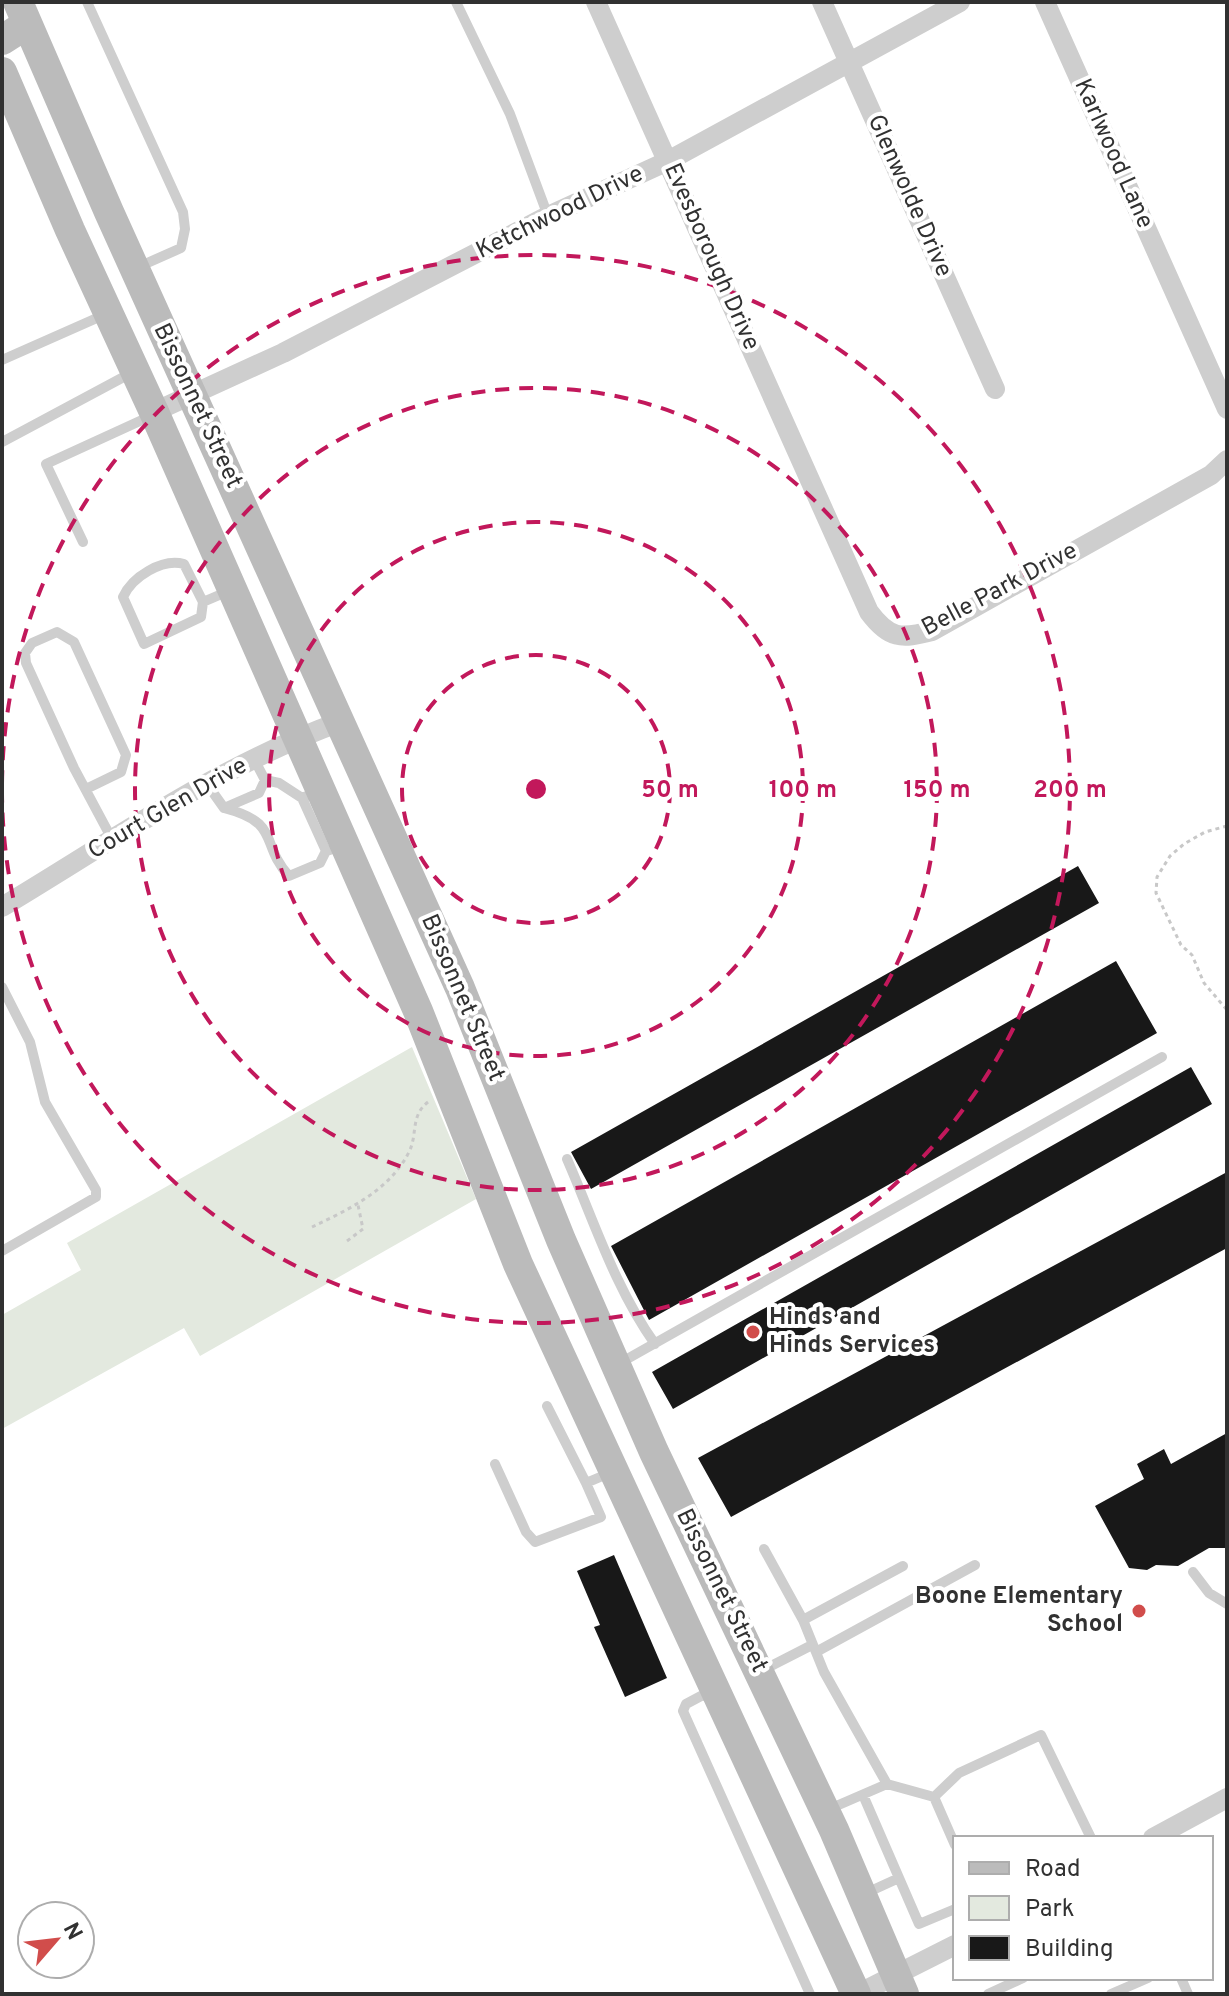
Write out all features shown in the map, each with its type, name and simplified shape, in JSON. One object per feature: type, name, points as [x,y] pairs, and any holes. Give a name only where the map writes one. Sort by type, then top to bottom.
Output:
[{"type":"main road","name":"Bissonnet Street","points":[[16,22],[192,395],[460,988],[561,1240],[616,1366],[826,1811],[900,1985]]},
{"type":"main road","name":"Bissonnet Street","points":[[2,72],[298,737],[312,794],[449,1091],[518,1264],[857,1994]]},
{"type":"main road","points":[[719,1694],[760,1672]]},
{"type":"street","name":"Evesborough Drive","points":[[596,2],[824,512]]},
{"type":"street","name":"Glenwolde Drive","points":[[822,2],[995,389]]},
{"type":"street","name":"Ketchwood Drive","points":[[154,413],[283,353],[548,216],[668,161],[960,2]]},
{"type":"street","name":"Karlwood Lane","points":[[1045,2],[1227,409]]},
{"type":"street","name":"Belle Park Drive","points":[[824,512],[869,612],[883,631],[908,637],[932,631],[1211,475],[1227,460]]},
{"type":"street","name":"Court Glen Drive","points":[[2,907],[207,784],[298,737],[340,722]]},
{"type":"street","points":[[1157,1836],[1227,1798]]},
{"type":"street","points":[[857,1994],[900,1985],[953,1946]]},
{"type":"lane","points":[[87,2],[183,212],[185,229],[181,248],[134,269]]},
{"type":"lane","points":[[456,2],[510,114],[548,216]]},
{"type":"lane","points":[[2,360],[108,313]]},
{"type":"lane","points":[[2,442],[135,371]]},
{"type":"lane","points":[[83,542],[46,464],[154,413]]},
{"type":"lane","points":[[173,561],[184,564],[203,602],[201,617],[144,644],[123,597],[134,579],[173,561]]},
{"type":"lane","points":[[203,602],[233,590]]},
{"type":"lane","points":[[86,789],[121,772],[126,755],[74,642],[57,632],[32,643],[25,653],[26,663],[74,768],[113,841]]},
{"type":"lane","points":[[254,759],[265,780]]},
{"type":"lane","points":[[265,780],[312,794]]},
{"type":"lane","points":[[224,808],[259,793],[265,780]]},
{"type":"lane","points":[[207,784],[224,808],[246,814],[262,825],[289,876],[320,863],[335,847]]},
{"type":"lane","points":[[2,987],[30,1042],[45,1102],[96,1190],[96,1197],[2,1251]]},
{"type":"lane","points":[[616,1366],[1162,1057]]},
{"type":"lane","points":[[567,1159],[595,1222],[604,1251],[642,1326],[655,1344]]},
{"type":"lane","points":[[495,1464],[526,1532],[535,1542],[601,1517],[547,1406]]},
{"type":"lane","points":[[586,1483],[614,1471]]},
{"type":"lane","points":[[764,1549],[803,1620],[824,1672],[887,1784]]},
{"type":"lane","points":[[760,1672],[814,1649],[975,1565]]},
{"type":"lane","points":[[803,1620],[903,1566]]},
{"type":"lane","points":[[1193,1572],[1209,1593],[1227,1604]]},
{"type":"lane","points":[[719,1694],[701,1696],[686,1704],[683,1711],[810,1994]]},
{"type":"lane","points":[[934,1797],[959,1773],[1041,1735],[1090,1836]]},
{"type":"lane","points":[[826,1811],[887,1784],[934,1797]]},
{"type":"lane","points":[[863,1795],[919,1924],[953,1910]]},
{"type":"lane","points":[[934,1797],[953,1840]]},
{"type":"lane","points":[[862,1895],[899,1878]]},
{"type":"lane","points":[[988,1994],[1019,1980]]},
{"type":"lane","points":[[1111,1994],[1143,1980]]},
{"type":"path","points":[[1227,826],[1205,832],[1170,856],[1157,877],[1156,893],[1181,945],[1192,955],[1204,983],[1227,1010]]},
{"type":"path","points":[[312,1227],[358,1205],[397,1171],[410,1150],[419,1110],[433,1097],[449,1091]]},
{"type":"path","points":[[347,1241],[363,1229],[358,1205]]},
{"type":"green space","points":[[412,1047],[476,1199],[200,1356],[184,1328],[2,1429],[2,1315],[81,1270],[67,1243]]},
{"type":"building","points":[[1078,866],[1099,903],[591,1189],[571,1152]]},
{"type":"building","points":[[1116,961],[1157,1033],[649,1320],[611,1246]]},
{"type":"building","points":[[1191,1067],[1212,1104],[673,1409],[652,1372]]},
{"type":"building","points":[[1227,1172],[1227,1248],[731,1517],[698,1458]]},
{"type":"building","points":[[1227,1433],[1227,1548],[1209,1548],[1178,1566],[1156,1565],[1147,1570],[1129,1568],[1095,1506],[1144,1479],[1137,1464],[1164,1449],[1171,1464]]},
{"type":"building","points":[[614,1555],[667,1678],[625,1697],[594,1627],[600,1625],[577,1571]]},
{"type":"place","name":"Hinds and Hinds Services","points":[[753,1332]]},
{"type":"place","name":"Boone Elementary School","points":[[1139,1611]]}]
